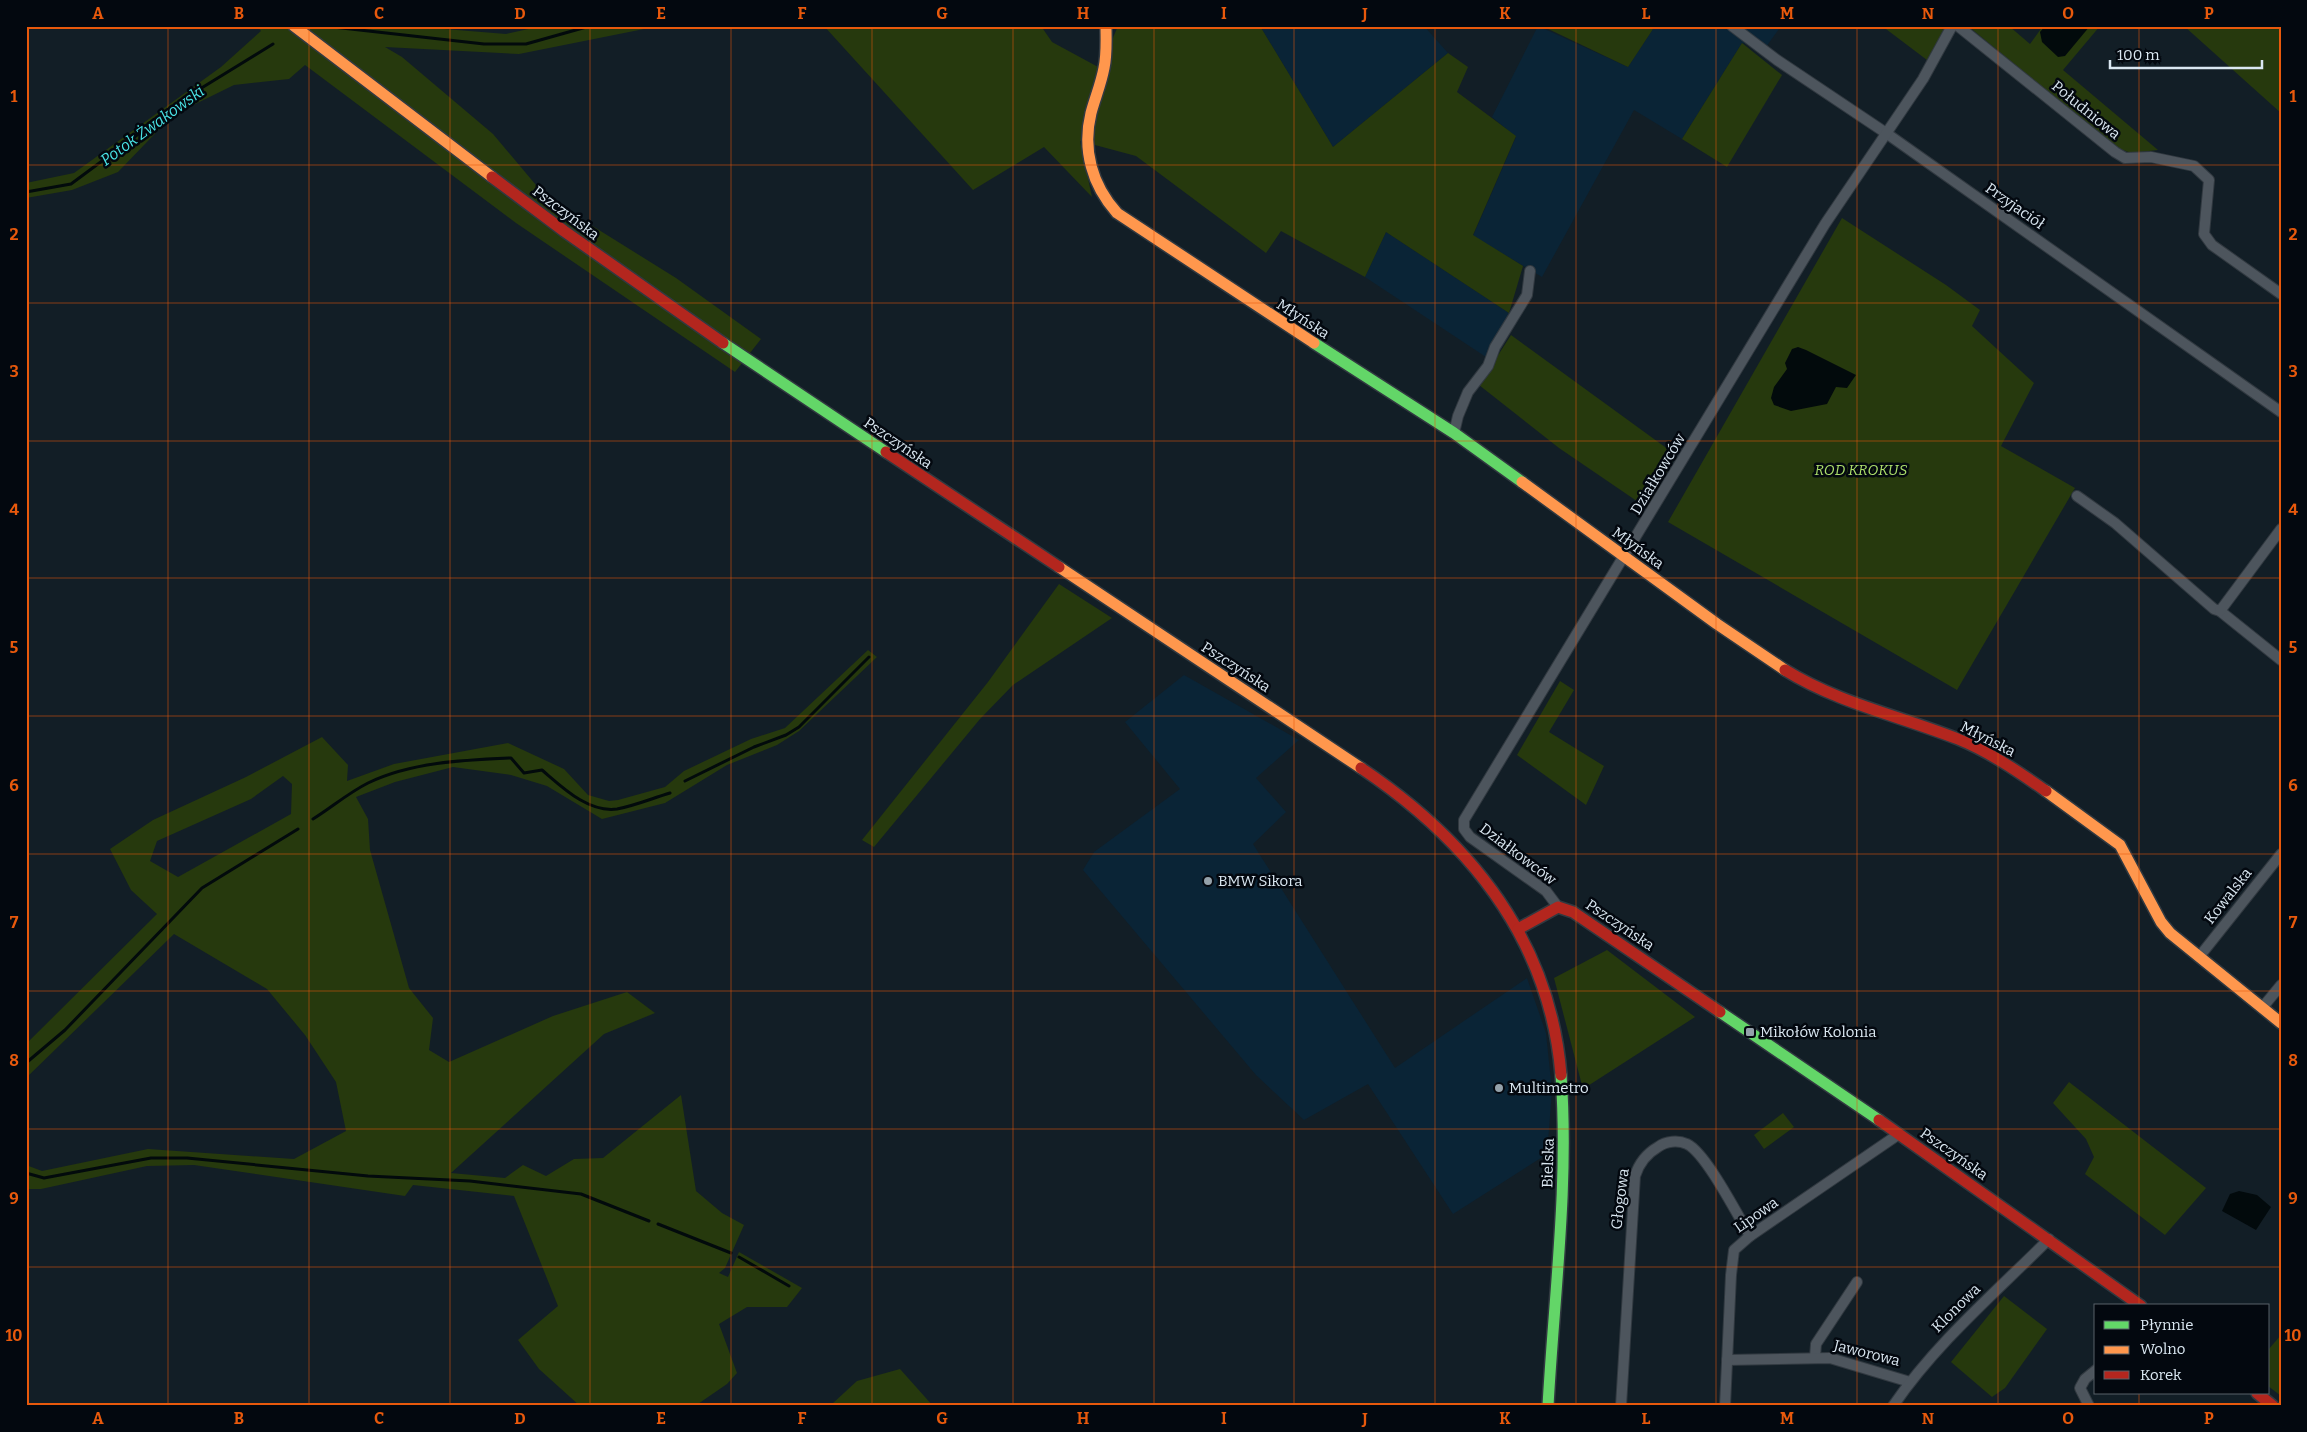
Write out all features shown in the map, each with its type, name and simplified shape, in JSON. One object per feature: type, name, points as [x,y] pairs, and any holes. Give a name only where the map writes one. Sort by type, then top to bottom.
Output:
[{"type":"street","name":"Pszczyńska","points":[[294,26],[564,231],[693,323],[1382,782],[1407,801],[1459,848],[1491,886],[1518,929]]},
{"type":"street","name":"Młyńska","points":[[1106,26],[1105,67],[1090,114],[1086,141],[1096,184],[1105,201],[1117,213],[1229,288],[1454,433],[1787,671],[1829,694],[1958,739],[1998,757],[2098,827],[2120,845],[2161,922],[2170,933],[2281,1023]]},
{"type":"street","name":"Przyjaciół","points":[[1732,26],[1777,60],[1886,133],[2281,412]]},
{"type":"street","name":"Działkowców","points":[[1558,907],[1546,892],[1470,837],[1464,829],[1464,825],[1500,759],[1625,557],[1825,224],[1923,79],[1952,26]]},
{"type":"street","name":"Południowa","points":[[1958,26],[2125,158],[2151,157],[2194,166],[2209,180],[2204,234],[2212,245],[2281,294]]},
{"type":"street","points":[[1454,433],[1458,416],[1468,392],[1488,366],[1495,347],[1527,296],[1530,270]]},
{"type":"street","points":[[2077,496],[2115,523],[2214,609],[2220,611],[2281,660]]},
{"type":"street","points":[[2220,611],[2281,529]]},
{"type":"street","name":"Kowalska","points":[[2199,957],[2281,854]]},
{"type":"street","name":"Pszczyńska","points":[[1558,907],[1573,912],[1899,1134],[2049,1239],[2137,1304]]},
{"type":"street","points":[[1518,929],[1558,907]]},
{"type":"street","name":"Bielska","points":[[1518,929],[1544,990],[1555,1027],[1564,1087],[1563,1182],[1548,1406]]},
{"type":"street","points":[[2262,1008],[2281,985]]},
{"type":"street","name":"Lipowa","points":[[1725,1406],[1732,1256],[1734,1250],[1750,1236],[1899,1134]]},
{"type":"street","name":"Głogowa","points":[[1621,1406],[1635,1176],[1644,1156],[1666,1142],[1682,1143],[1694,1150],[1701,1156],[1750,1236]]},
{"type":"street","name":"Klonowa","points":[[1893,1406],[1910,1382],[1966,1318],[2049,1239]]},
{"type":"street","name":"Jaworowa","points":[[1815,1357],[1816,1344],[1857,1282]]},
{"type":"street","name":"Jaworowa","points":[[1728,1360],[1830,1358],[1910,1382]]},
{"type":"street","points":[[2089,1406],[2080,1388],[2085,1379],[2094,1372]]},
{"type":"street","points":[[2258,1394],[2272,1405]]},
{"type":"shaded area","points":[[1260,26],[1424,26],[1448,53],[1333,147]]},
{"type":"shaded area","points":[[1538,26],[1628,67],[1655,26],[1781,26],[1766,47],[1742,43],[1682,139],[1634,110],[1542,277],[1473,236],[1516,137],[1492,117]]},
{"type":"shaded area","points":[[2045,26],[2090,26],[2065,56],[2058,57],[2042,42],[2040,32]]},
{"type":"shaded area","points":[[1386,232],[1509,313],[1486,357],[1365,277]]},
{"type":"shaded area","points":[[1798,347],[1856,375],[1847,388],[1836,387],[1827,404],[1791,411],[1774,405],[1771,398],[1774,387],[1787,369],[1785,363],[1792,349]]},
{"type":"shaded area","points":[[1184,675],[1299,740],[1256,778],[1286,812],[1253,844],[1395,1068],[1527,978],[1546,1033],[1552,1091],[1547,1154],[1453,1214],[1368,1084],[1304,1120],[1256,1075],[1083,870],[1094,852],[1180,789],[1125,722]]},
{"type":"shaded area","points":[[2239,1191],[2257,1195],[2271,1207],[2256,1230],[2222,1211],[2230,1194]]},
{"type":"green space","points":[[257,26],[408,26],[506,34],[542,26],[659,26],[519,54],[385,47],[402,57],[493,134],[546,197],[676,278],[761,339],[735,372],[516,223],[305,65],[289,79],[234,85],[173,115],[118,172],[72,190],[26,198],[26,183],[74,173],[221,67],[261,31]]},
{"type":"green space","points":[[824,26],[1041,26],[1052,42],[1100,68],[1118,26],[1260,26],[1333,147],[1448,53],[1468,67],[1457,92],[1516,136],[1473,235],[1523,266],[1509,313],[1386,232],[1365,277],[1281,231],[1266,253],[1136,156],[1080,141],[1092,197],[1044,147],[973,190]]},
{"type":"green space","points":[[1542,26],[1655,26],[1628,67]]},
{"type":"green space","points":[[1882,26],[1946,26],[1927,60]]},
{"type":"green space","points":[[1968,26],[2009,26],[2030,44],[2043,26],[2100,26],[2063,70],[2158,150],[2131,153],[2115,147]]},
{"type":"green space","points":[[2184,26],[2281,26],[2281,113]]},
{"type":"green space","points":[[1742,43],[1782,75],[1727,167],[1682,139]]},
{"type":"green space","name":"ROD KROKUS","points":[[1842,218],[1946,285],[1980,310],[1972,326],[2034,383],[2001,446],[2075,488],[1957,690],[1668,522]]},
{"type":"green space","points":[[1511,335],[1676,455],[1647,508],[1559,448],[1479,385]]},
{"type":"green space","points":[[1059,584],[1112,618],[1013,685],[980,719],[874,847],[862,840],[988,682]]},
{"type":"green space","points":[[868,650],[877,657],[799,731],[777,745],[727,765],[665,803],[602,819],[547,786],[511,775],[453,767],[395,782],[356,797],[368,819],[370,850],[409,988],[433,1018],[429,1050],[449,1062],[553,1016],[627,992],[655,1013],[604,1034],[451,1173],[505,1178],[523,1165],[546,1176],[574,1159],[603,1158],[681,1095],[696,1191],[722,1213],[744,1225],[725,1268],[719,1273],[728,1277],[739,1252],[802,1288],[787,1307],[747,1307],[719,1324],[737,1373],[727,1384],[695,1406],[580,1406],[539,1369],[518,1340],[558,1306],[514,1196],[413,1185],[405,1196],[194,1165],[147,1166],[41,1189],[26,1189],[26,1165],[42,1171],[148,1149],[294,1159],[346,1131],[336,1082],[305,1035],[267,989],[174,934],[26,1078],[26,1044],[157,914],[131,890],[110,849],[153,820],[246,777],[322,737],[348,765],[347,781],[394,764],[508,743],[564,769],[588,795],[609,801],[665,787],[684,771],[751,739],[785,728]],"holes":[[[283,776],[292,784],[291,814],[178,877],[150,861],[157,841],[251,799]]]},
{"type":"green space","points":[[1560,681],[1574,690],[1549,732],[1604,766],[1586,805],[1517,755]]},
{"type":"green space","points":[[1607,950],[1695,1017],[1583,1089],[1554,978]]},
{"type":"green space","points":[[2069,1082],[2206,1188],[2165,1235],[2085,1174],[2094,1157],[2086,1139],[2053,1103]]},
{"type":"green space","points":[[1783,1113],[1794,1127],[1764,1149],[1754,1135]]},
{"type":"green space","points":[[2004,1296],[2047,1329],[2005,1388],[1992,1397],[1951,1362]]},
{"type":"green space","points":[[2281,1335],[2281,1396],[2270,1388],[2270,1348]]},
{"type":"green space","points":[[900,1369],[933,1406],[833,1406],[832,1404],[857,1381]]},
{"type":"waterway","name":"Potok Żwakowski","points":[[324,26],[484,44],[526,44],[590,26]]},
{"type":"waterway","name":"Potok Żwakowski","points":[[26,192],[71,184],[195,92],[273,44]]},
{"type":"waterway","points":[[685,781],[754,747],[786,735],[799,727],[869,657]]},
{"type":"waterway","points":[[313,819],[361,787],[385,776],[420,766],[475,760],[511,758],[524,773],[542,770],[576,797],[586,803],[606,809],[623,808],[670,793]]},
{"type":"waterway","points":[[26,1063],[65,1030],[202,888],[298,829]]},
{"type":"waterway","points":[[26,1173],[44,1178],[151,1158],[187,1158],[368,1176],[470,1181],[581,1194],[649,1221]]},
{"type":"waterway","points":[[658,1224],[731,1253]]},
{"type":"waterway","points":[[739,1257],[789,1286]]},
{"type":"traffic: fast","points":[[723,343],[886,452]]},
{"type":"traffic: fast","points":[[1314,343],[1454,433],[1522,482]]},
{"type":"traffic: fast","points":[[1720,1012],[1879,1120]]},
{"type":"traffic: fast","points":[[1548,1406],[1562,1199],[1563,1116],[1561,1075]]},
{"type":"traffic: slow","points":[[294,26],[492,177]]},
{"type":"traffic: slow","points":[[1106,26],[1105,63],[1091,113],[1088,140],[1091,166],[1095,179],[1108,202],[1117,213],[1314,343]]},
{"type":"traffic: slow","points":[[1522,482],[1717,624],[1785,670]]},
{"type":"traffic: slow","points":[[1059,567],[1361,768]]},
{"type":"traffic: slow","points":[[2046,791],[2120,845],[2161,922],[2170,933],[2281,1023]]},
{"type":"traffic: jam","points":[[492,177],[564,231],[723,343]]},
{"type":"traffic: jam","points":[[886,452],[1059,567]]},
{"type":"traffic: jam","points":[[1785,670],[1848,700],[1970,744],[2003,762],[2046,791]]},
{"type":"traffic: jam","points":[[1361,768],[1401,797],[1437,828],[1470,862],[1498,899],[1522,938],[1541,980],[1554,1026],[1561,1075]]},
{"type":"traffic: jam","points":[[1518,929],[1558,907],[1573,912],[1720,1012]]},
{"type":"traffic: jam","points":[[1879,1120],[2138,1304]]},
{"type":"traffic: jam","points":[[2258,1394],[2273,1406]]},
{"type":"place","name":"BMW Sikora","points":[[1208,881]]},
{"type":"place","name":"Mikołów Kolonia","points":[[1750,1032]]},
{"type":"place","name":"Multimetro","points":[[1499,1088]]}]
